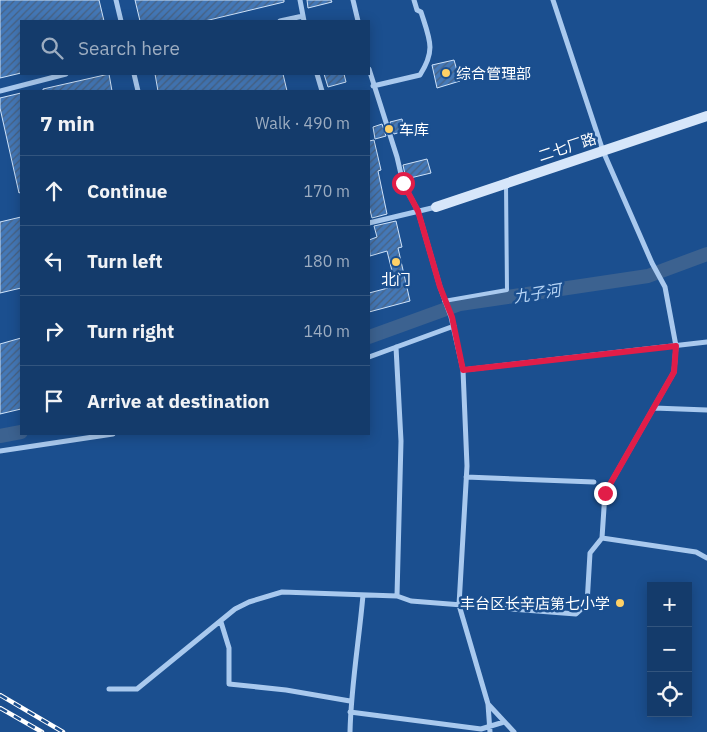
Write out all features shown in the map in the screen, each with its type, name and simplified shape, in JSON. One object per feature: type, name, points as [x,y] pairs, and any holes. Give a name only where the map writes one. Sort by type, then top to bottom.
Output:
[{"type":"street","points":[[116,0],[121,20]]},
{"type":"street","points":[[288,20],[304,18],[300,0]]},
{"type":"street","points":[[353,0],[358,20]]},
{"type":"street","points":[[372,86],[420,75],[428,62],[432,48],[422,12],[417,10],[414,0]]},
{"type":"street","points":[[109,689],[137,689],[235,609],[248,602],[282,592],[397,596],[411,601],[576,614],[586,604],[590,553],[602,538],[605,493],[674,372],[676,346],[665,287],[652,264],[602,151],[553,0]]},
{"type":"street","points":[[0,90],[62,75]]},
{"type":"street","points":[[134,75],[138,90]]},
{"type":"street","points":[[317,75],[322,90]]},
{"type":"street","points":[[370,75],[397,157],[403,183],[418,211],[444,301],[452,317],[463,370],[466,477],[459,605],[488,704],[490,729]]},
{"type":"street","name":"二七厂路","points":[[436,206],[707,116]]},
{"type":"street","points":[[370,224],[436,206]]},
{"type":"street","points":[[370,357],[454,326]]},
{"type":"street","points":[[463,370],[707,342]]},
{"type":"street","points":[[396,347],[401,441],[397,596]]},
{"type":"street","points":[[654,408],[707,410]]},
{"type":"street","points":[[0,451],[106,435]]},
{"type":"street","points":[[466,477],[594,482]]},
{"type":"street","points":[[602,538],[696,552],[707,558]]},
{"type":"street","points":[[350,732],[350,701],[358,649],[363,595]]},
{"type":"street","points":[[221,622],[228,648],[229,684],[286,690],[350,701]]},
{"type":"street","points":[[488,704],[514,732]]},
{"type":"street","points":[[350,712],[480,729],[490,729],[504,722]]},
{"type":"lane","points":[[444,301],[507,290],[506,183]]},
{"type":"building","points":[[0,0],[99,0],[104,20],[20,20],[20,73],[0,78]]},
{"type":"building","points":[[135,0],[284,0],[284,2],[209,20],[140,20]]},
{"type":"building","points":[[307,0],[331,0],[332,2],[308,8]]},
{"type":"building","name":"综合管理部","points":[[454,60],[460,81],[437,88],[432,65]]},
{"type":"building","points":[[109,75],[112,90],[43,90]]},
{"type":"building","points":[[155,75],[283,75],[287,90],[158,90]]},
{"type":"building","points":[[324,75],[344,75],[346,82],[328,87]]},
{"type":"building","points":[[20,93],[19,193],[0,108],[0,98]]},
{"type":"building","points":[[402,119],[405,131],[394,134],[390,122]]},
{"type":"building","points":[[382,124],[386,136],[375,139],[373,127]]},
{"type":"building","points":[[374,140],[381,170],[378,171],[387,214],[372,218],[370,210],[370,141]]},
{"type":"building","points":[[427,159],[431,173],[406,179],[403,165]]},
{"type":"building","points":[[20,217],[20,288],[0,293],[0,222]]},
{"type":"building","points":[[396,221],[402,247],[398,248],[410,301],[370,312],[370,293],[388,288],[385,277],[393,275],[387,251],[370,256],[370,240],[377,237],[374,226]]},
{"type":"building","points":[[20,338],[20,409],[0,414],[0,344]]},
{"type":"waterway","name":"九子河","points":[[370,337],[460,304],[648,276],[707,254]]},
{"type":"waterway","name":"九子河","points":[[0,436],[20,432]]},
{"type":"railway","points":[[0,695],[63,732]]},
{"type":"railway","points":[[0,708],[42,732]]},
{"type":"place","name":"综合管理部","points":[[446,73]]},
{"type":"place","name":"车库","points":[[389,129]]},
{"type":"place","name":"北门","points":[[396,262]]},
{"type":"place","name":"丰台区长辛店第七小学","points":[[620,603]]},
{"type":"route","points":[[403,183],[418,211],[444,301],[452,317],[463,370],[676,346],[674,372],[605,493]]}]
